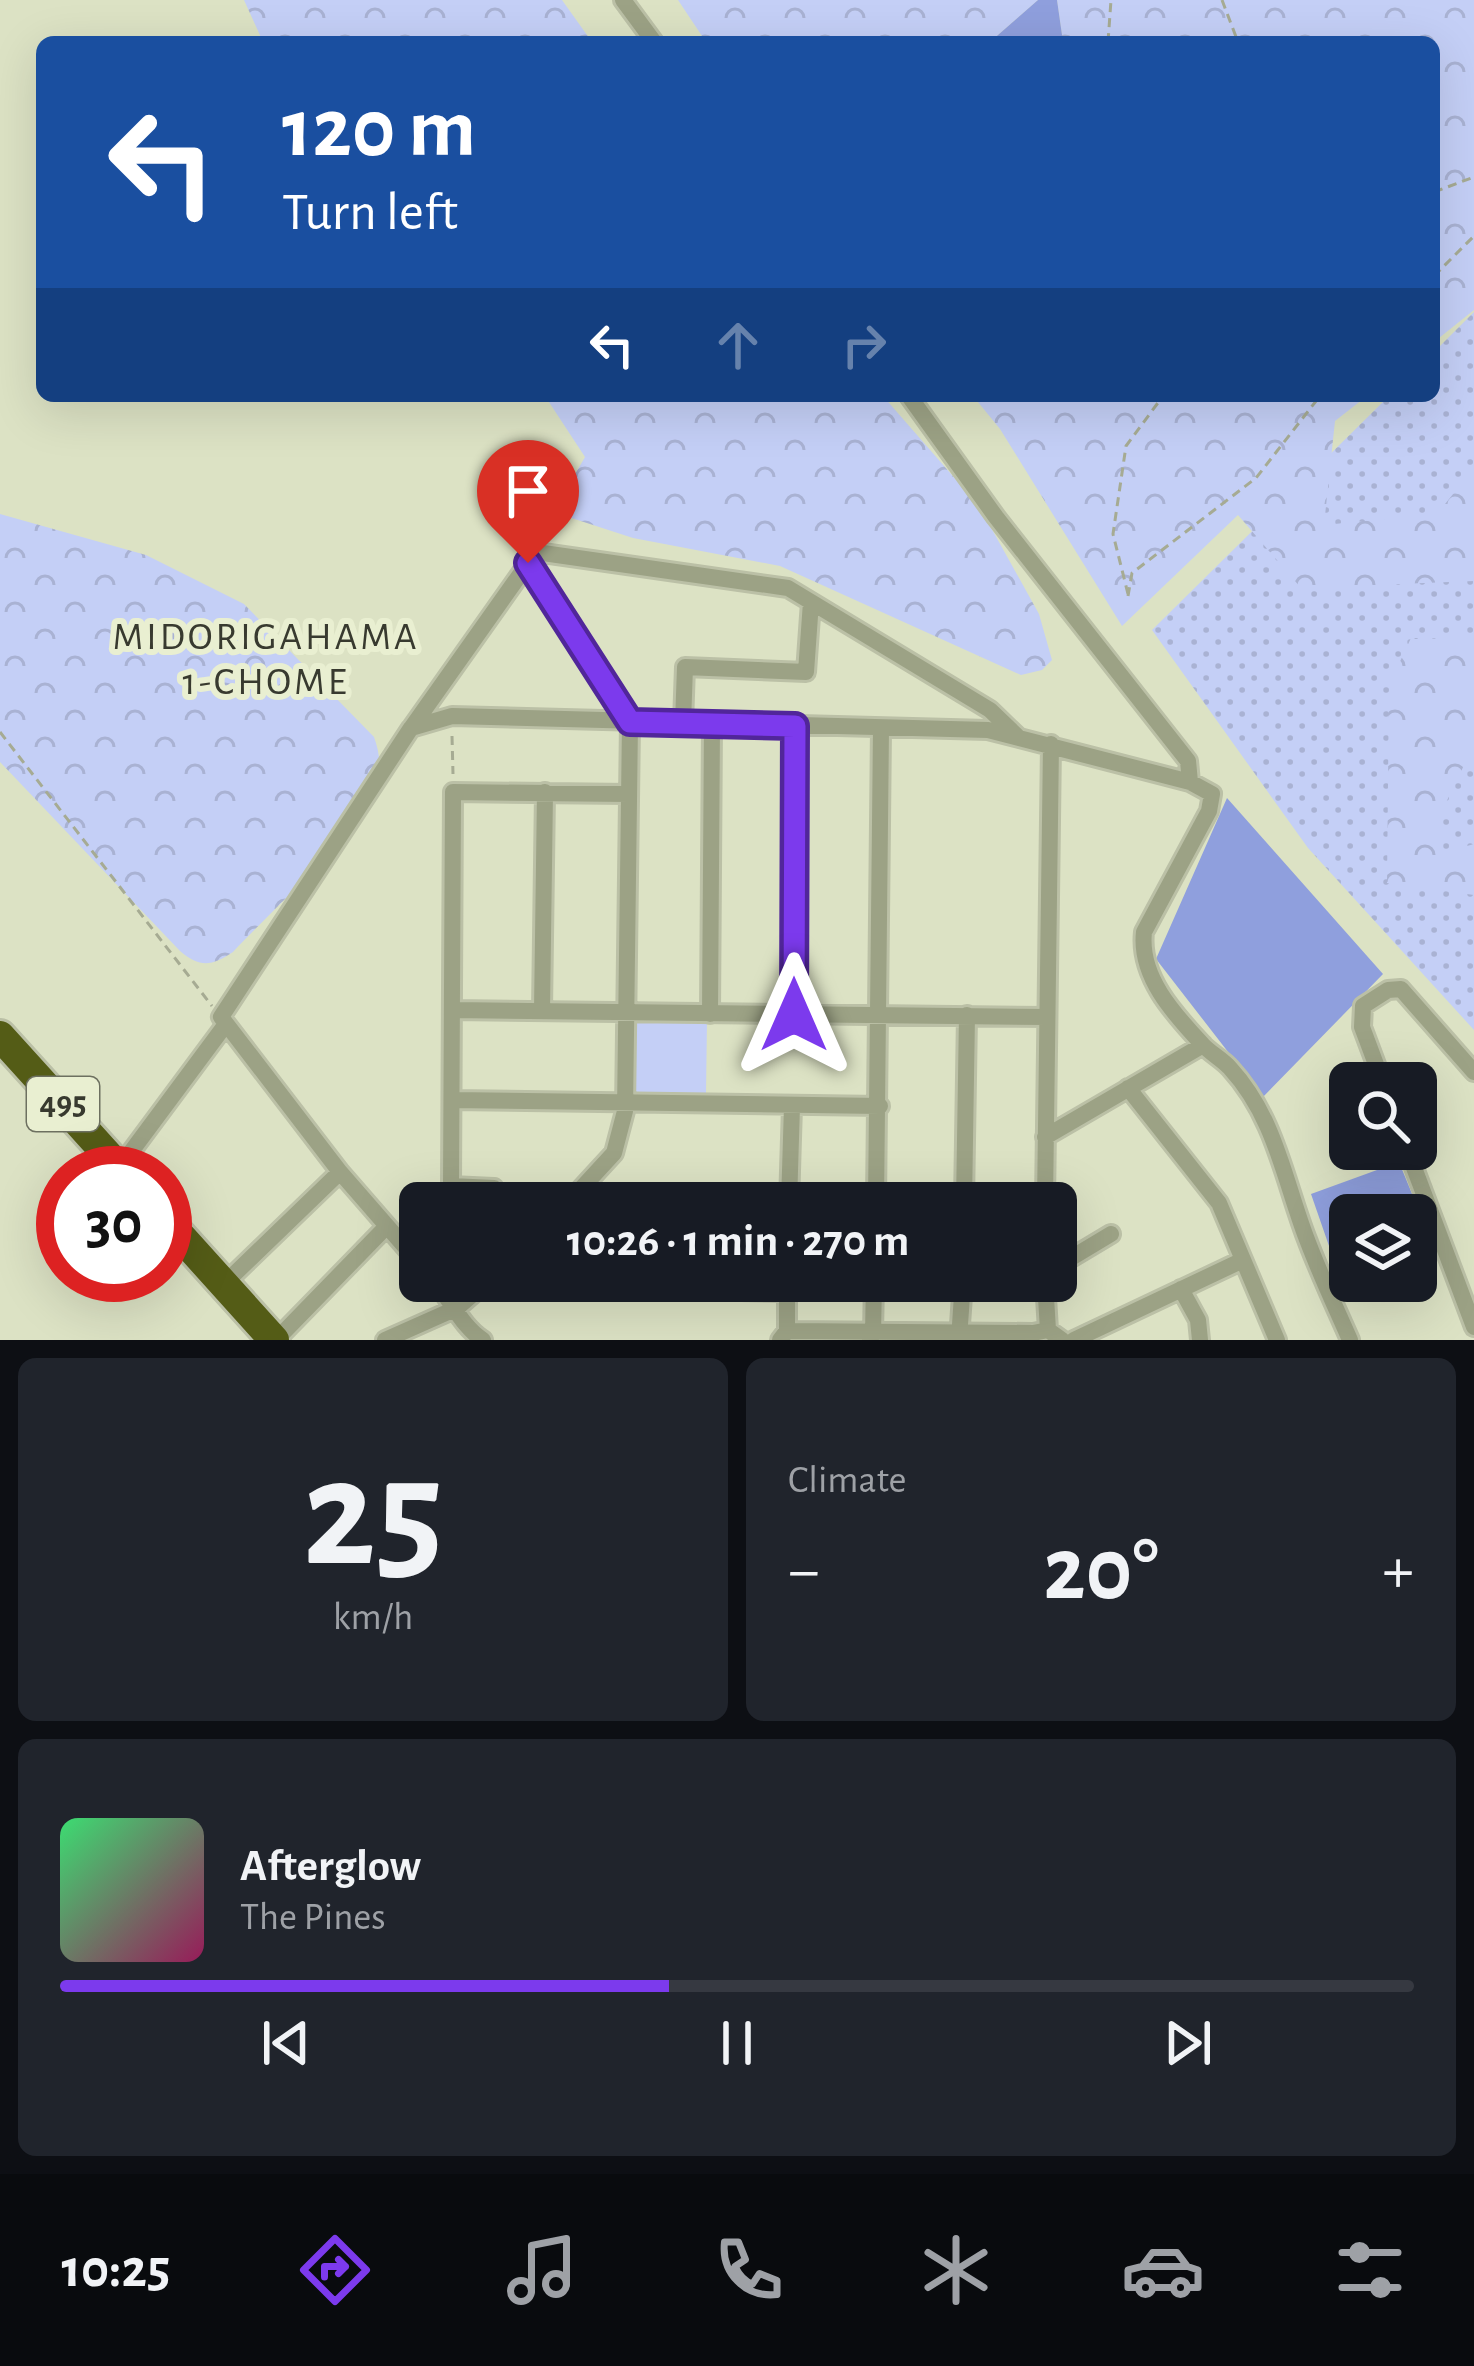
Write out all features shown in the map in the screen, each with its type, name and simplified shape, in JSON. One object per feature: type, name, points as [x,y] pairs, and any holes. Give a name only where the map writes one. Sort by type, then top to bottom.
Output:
[{"type":"highway","name":"495","points":[[0,1036],[100,1146]]},
{"type":"highway","points":[[192,1249],[275,1340]]},
{"type":"street","points":[[623,0],[649,36]]},
{"type":"street","points":[[913,402],[996,517],[1188,761],[1190,782]]},
{"type":"street","points":[[138,1146],[411,728],[536,552],[788,588],[990,710],[1018,736]]},
{"type":"street","points":[[528,563],[630,722],[625,1101],[614,1153],[588,1182]]},
{"type":"street","points":[[683,723],[685,667],[806,672],[811,602]]},
{"type":"street","points":[[411,728],[452,716],[988,730],[1190,782],[1212,794],[1209,811],[1144,932],[1142,954],[1150,979],[1202,1045],[1231,1068],[1268,1128],[1289,1176],[1304,1234],[1350,1340]]},
{"type":"street","points":[[710,1014],[712,724]]},
{"type":"street","points":[[794,1015],[795,726]]},
{"type":"street","points":[[878,1182],[881,728]]},
{"type":"street","points":[[1045,1182],[1052,744]]},
{"type":"street","points":[[451,1182],[453,792],[629,794]]},
{"type":"street","points":[[542,1010],[545,792]]},
{"type":"street","points":[[1375,1062],[1362,1027],[1364,1006],[1388,990],[1401,989],[1474,1072]]},
{"type":"street","points":[[453,1010],[1047,1017]]},
{"type":"street","points":[[964,1182],[967,1015]]},
{"type":"street","points":[[224,1021],[340,1172],[399,1240]]},
{"type":"street","points":[[1045,1137],[1202,1045]]},
{"type":"street","points":[[1128,1088],[1219,1203],[1277,1340]]},
{"type":"street","points":[[452,1100],[880,1106]]},
{"type":"street","points":[[790,1182],[792,1106]]},
{"type":"street","points":[[1415,1170],[1474,1327]]},
{"type":"street","points":[[224,1284],[340,1172]]},
{"type":"street","points":[[275,1340],[387,1226]]},
{"type":"street","points":[[1077,1255],[1112,1234]]},
{"type":"street","points":[[1074,1340],[1243,1260]]},
{"type":"street","points":[[1181,1289],[1198,1320],[1200,1340]]},
{"type":"street","points":[[452,1302],[468,1331],[483,1340]]},
{"type":"street","points":[[385,1340],[464,1302]]},
{"type":"street","points":[[786,1302],[783,1335],[829,1337],[1055,1335],[1049,1302]]},
{"type":"street","points":[[871,1337],[873,1302]]},
{"type":"street","points":[[960,1337],[962,1302]]},
{"type":"path","points":[[1108,36],[1111,0]]},
{"type":"path","points":[[1222,0],[1236,36]]},
{"type":"path","points":[[1440,190],[1474,177]]},
{"type":"path","points":[[1440,269],[1474,236]]},
{"type":"path","points":[[1159,402],[1126,446],[1113,534],[1128,596],[1132,573],[1256,478],[1315,402]]},
{"type":"path","points":[[452,716],[453,792]]},
{"type":"path","points":[[0,731],[224,1021]]},
{"type":"green space","points":[[244,0],[562,0],[588,36],[260,36]]},
{"type":"green space","points":[[678,0],[1038,0],[997,36],[702,36]]},
{"type":"green space","points":[[1057,0],[1474,0],[1474,310],[1440,337],[1440,36],[1062,36]]},
{"type":"green space","points":[[1474,312],[1474,1030],[1308,848],[1152,630],[1383,402],[1440,402],[1440,346]]},
{"type":"green space","points":[[549,402],[888,402],[979,506],[1039,614],[1052,660],[1042,670],[1021,675],[780,566],[633,538],[553,512],[585,457]]},
{"type":"green space","points":[[978,402],[1359,402],[1335,421],[1324,525],[1437,514],[1474,468],[1474,581],[1301,588],[1238,515],[1122,626],[1000,429]]},
{"type":"green space","points":[[0,514],[146,555],[244,604],[374,737],[379,777],[351,825],[291,893],[233,952],[219,960],[200,962],[180,951],[0,762]]},
{"type":"green space","points":[[1411,638],[1474,639],[1474,755],[1467,759],[1441,813],[1442,853],[1474,844],[1474,895],[1387,883],[1389,685]]},
{"type":"green space","points":[[634,1019],[707,1020],[706,1093],[633,1092]]},
{"type":"shaded area","points":[[1038,0],[1057,0],[1062,36],[997,36]]},
{"type":"shaded area","points":[[1227,798],[1383,974],[1263,1097],[1156,959]]},
{"type":"shaded area","points":[[1377,1170],[1402,1170],[1412,1194],[1329,1194],[1329,1246],[1311,1194]]},
{"type":"district","name":"MIDORIGAHAMA 1-CHOME","points":[[266,660]]},
{"type":"route","points":[[528,563],[630,722],[795,726],[794,1015]]}]
